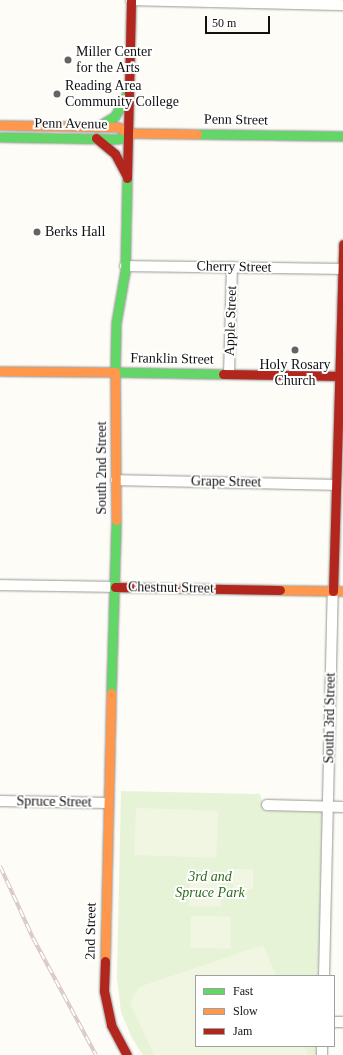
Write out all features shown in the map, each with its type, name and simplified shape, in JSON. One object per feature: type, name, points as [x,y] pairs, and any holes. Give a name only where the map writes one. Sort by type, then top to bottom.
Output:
[{"type":"main road","name":"South 2nd Street","points":[[108,803],[115,587],[116,323],[125,266],[131,86],[131,0]]},
{"type":"main road","points":[[97,127],[115,116],[131,86]]},
{"type":"main road","name":"Penn Avenue","points":[[0,125],[118,127],[129,133]]},
{"type":"main road","name":"Penn Avenue","points":[[0,137],[118,139],[129,133]]},
{"type":"main road","name":"Penn Street","points":[[129,133],[343,136]]},
{"type":"main road","points":[[96,138],[116,154],[127,178]]},
{"type":"main road","name":"South 3rd Street","points":[[338,591],[339,533],[336,485],[341,376],[343,244]]},
{"type":"main road","name":"Franklin Street","points":[[0,371],[341,376]]},
{"type":"main road","name":"Chestnut Street","points":[[115,587],[338,591]]},
{"type":"main road","name":"2nd Street","points":[[108,803],[104,998],[111,1025],[127,1055]]},
{"type":"street","points":[[131,0],[343,5]]},
{"type":"street","name":"Cherry Street","points":[[125,266],[343,269]]},
{"type":"street","name":"Apple Street","points":[[229,374],[232,267]]},
{"type":"street","name":"Grape Street","points":[[116,480],[336,485]]},
{"type":"street","name":"Chestnut Street","points":[[0,585],[115,587]]},
{"type":"street","name":"South 3rd Street","points":[[324,975],[328,807],[338,591]]},
{"type":"street","name":"Spruce Street","points":[[0,801],[108,803]]},
{"type":"street","points":[[267,805],[343,807]]},
{"type":"green space","name":"3rd and Spruce Park","points":[[121,791],[260,794],[265,811],[322,812],[318,975],[195,975],[195,1047],[316,1047],[316,1055],[143,1055],[132,1038],[121,1012],[117,978]]},
{"type":"green space","points":[[136,808],[218,811],[216,858],[134,855]]},
{"type":"green space","points":[[233,869],[253,869],[253,889],[233,889]]},
{"type":"green space","points":[[190,876],[222,877],[221,907],[189,906]]},
{"type":"green space","points":[[191,916],[231,917],[230,949],[190,948]]},
{"type":"green space","points":[[263,945],[276,975],[195,975],[195,1047],[304,1047],[308,1055],[154,1055],[130,1003],[139,987]]},
{"type":"railway","points":[[0,866],[33,938],[96,1055]]},
{"type":"traffic: fast","points":[[97,127],[115,116],[129,90]]},
{"type":"traffic: fast","points":[[0,137],[118,139],[129,133]]},
{"type":"traffic: fast","points":[[197,134],[343,136]]},
{"type":"traffic: fast","points":[[127,178],[125,271],[116,323],[115,372],[223,374]]},
{"type":"traffic: fast","points":[[111,693],[116,520]]},
{"type":"traffic: slow","points":[[0,125],[118,127],[129,133],[197,134]]},
{"type":"traffic: slow","points":[[0,371],[115,372],[116,520]]},
{"type":"traffic: slow","points":[[280,590],[343,591]]},
{"type":"traffic: slow","points":[[105,961],[111,693]]},
{"type":"traffic: jam","points":[[127,178],[131,0]]},
{"type":"traffic: jam","points":[[96,138],[115,154],[126,175]]},
{"type":"traffic: jam","points":[[333,591],[343,244]]},
{"type":"traffic: jam","points":[[223,374],[343,376]]},
{"type":"traffic: jam","points":[[115,587],[280,590]]},
{"type":"traffic: jam","points":[[105,961],[104,991],[111,1025],[127,1055]]},
{"type":"place","name":"Miller Center for the Arts","points":[[68,60]]},
{"type":"place","name":"Reading Area Community College","points":[[57,94]]},
{"type":"place","name":"Berks Hall","points":[[37,232]]},
{"type":"place","name":"Holy Rosary Church","points":[[295,350]]}]
